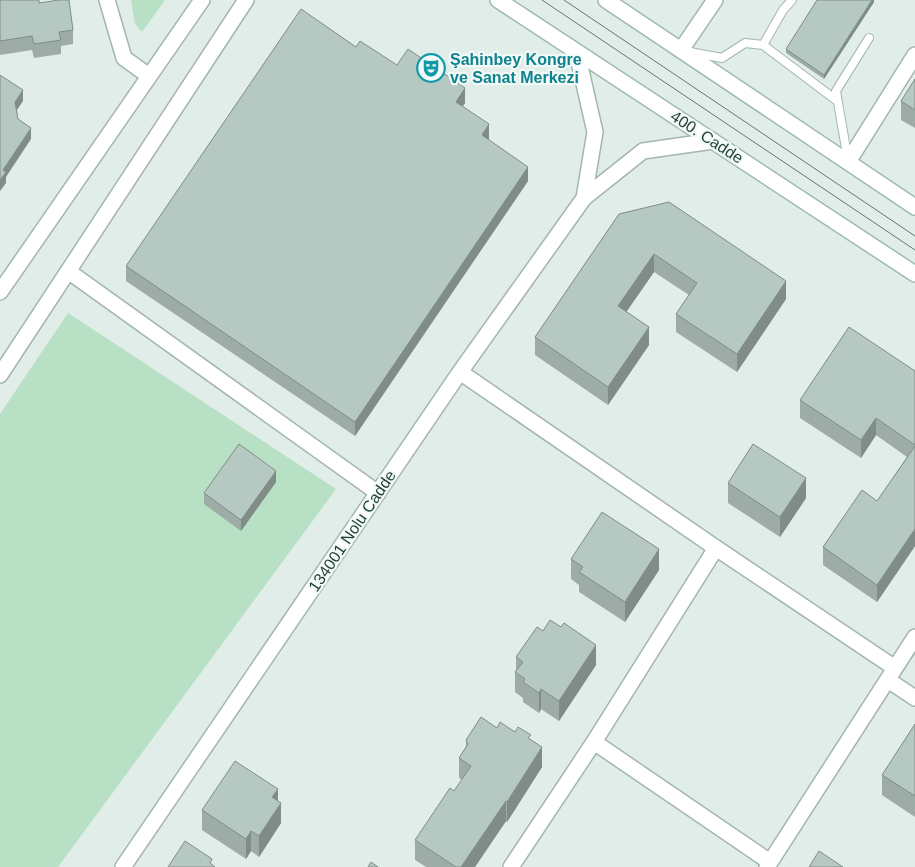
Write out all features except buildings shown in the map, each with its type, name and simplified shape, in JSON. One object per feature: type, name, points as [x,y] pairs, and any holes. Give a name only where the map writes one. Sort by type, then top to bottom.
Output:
[{"type":"street","points":[[107,0],[124,58],[149,76]]},
{"type":"street","points":[[0,292],[202,0]]},
{"type":"street","points":[[0,375],[246,0]]},
{"type":"street","name":"400. Cadde","points":[[498,0],[915,274]]},
{"type":"street","points":[[606,0],[915,206]]},
{"type":"street","points":[[681,50],[715,0]]},
{"type":"street","name":"134001 Nolu Cadde","points":[[577,52],[595,132],[584,198]]},
{"type":"street","points":[[848,162],[915,55]]},
{"type":"street","name":"134001 Nolu Cadde","points":[[123,867],[460,372],[584,198],[643,152],[713,141]]},
{"type":"street","points":[[68,271],[378,493]]},
{"type":"street","points":[[460,372],[716,548],[900,666],[915,698]]},
{"type":"street","points":[[511,867],[594,742],[716,548]]},
{"type":"street","points":[[594,742],[769,865],[900,666],[915,637]]},
{"type":"lane","points":[[762,45],[783,10],[792,0]]},
{"type":"lane","points":[[848,162],[836,91],[869,38]]},
{"type":"lane","points":[[681,50],[722,58],[745,42],[762,45],[836,100]]},
{"type":"green space","points":[[131,0],[165,0],[142,32],[135,24]]},
{"type":"green space","points":[[68,313],[336,489],[58,867],[0,867],[0,414]]},
{"type":"tram line","points":[[542,0],[915,250]]},
{"type":"tram line","points":[[564,0],[915,236]]},
{"type":"place","name":"Şahinbey Kongre ve Sanat Merkezi","points":[[431,68]]}]
